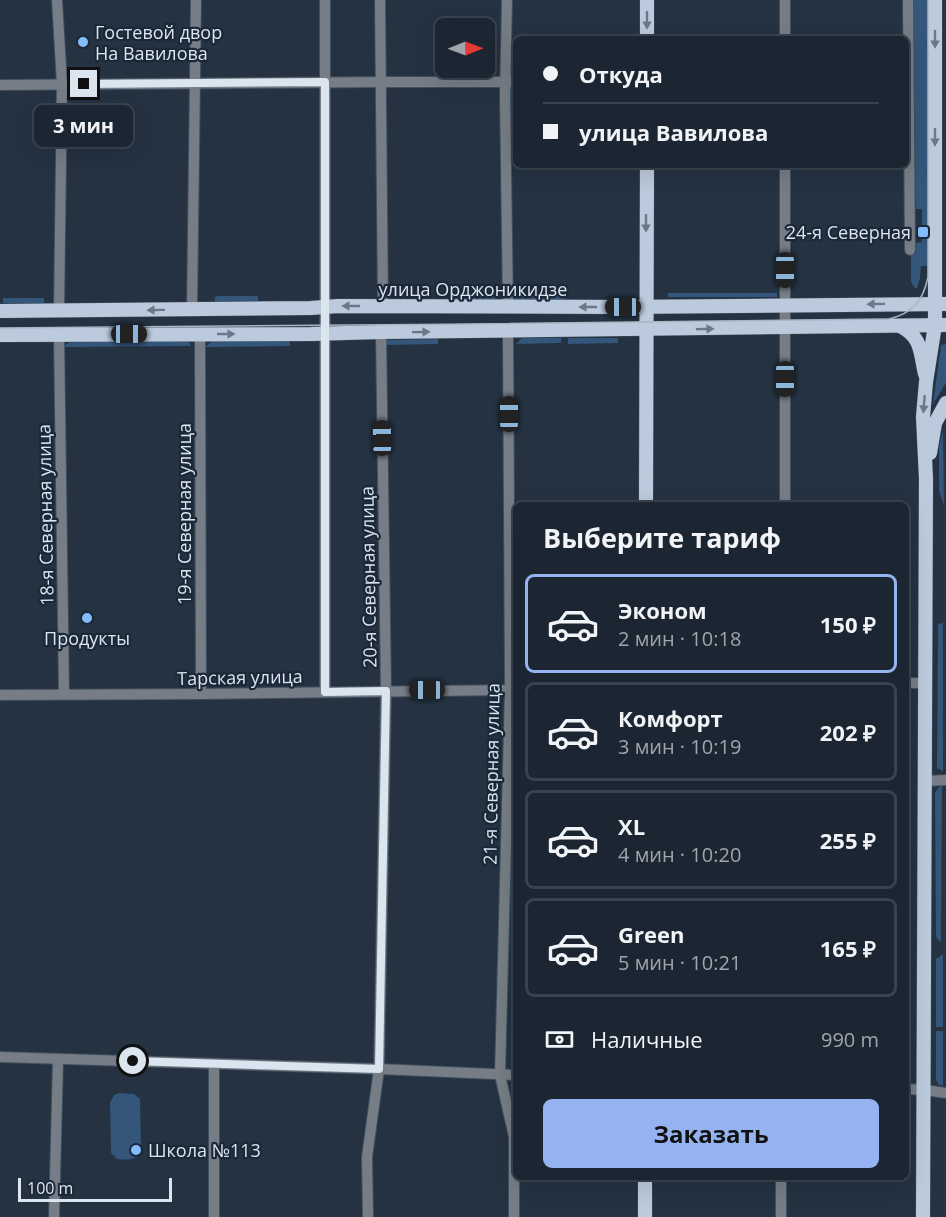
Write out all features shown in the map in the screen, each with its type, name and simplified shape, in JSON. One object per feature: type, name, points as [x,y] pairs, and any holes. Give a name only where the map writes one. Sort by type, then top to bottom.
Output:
[{"type":"main road","points":[[647,0],[647,36]]},
{"type":"main road","points":[[923,1217],[926,478],[923,435],[926,382],[940,325],[940,78],[935,0]]},
{"type":"main road","points":[[646,168],[646,502]]},
{"type":"main road","name":"улица Орджоникидзе","points":[[0,311],[311,309],[326,306],[940,304]]},
{"type":"main road","points":[[0,335],[326,334],[940,325]]},
{"type":"main road","points":[[900,326],[915,336],[926,382]]},
{"type":"main road","points":[[926,478],[935,423],[946,403]]},
{"type":"main road","points":[[645,1180],[645,1217]]},
{"type":"street","points":[[57,0],[62,84],[59,311]]},
{"type":"street","points":[[192,309],[196,0]]},
{"type":"street","points":[[325,0],[325,692]]},
{"type":"street","points":[[380,0],[383,306]]},
{"type":"street","points":[[507,0],[511,82],[508,307]]},
{"type":"street","points":[[785,0],[785,36]]},
{"type":"street","points":[[908,0],[908,36]]},
{"type":"street","points":[[0,85],[511,82]]},
{"type":"street","points":[[785,168],[785,502]]},
{"type":"street","points":[[909,168],[910,250]]},
{"type":"street","name":"21-я Северная улица","points":[[508,331],[513,690],[500,1075],[513,1133]]},
{"type":"street","name":"20-я Северная улица","points":[[369,1217],[367,1157],[379,1069],[386,691],[381,332]]},
{"type":"street","name":"19-я Северная улица","points":[[200,334],[201,694]]},
{"type":"street","name":"18-я Северная улица","points":[[59,335],[64,694]]},
{"type":"street","points":[[909,683],[926,683]]},
{"type":"street","name":"Тарская улица","points":[[0,694],[513,690]]},
{"type":"street","points":[[926,781],[946,780]]},
{"type":"street","points":[[0,1057],[379,1069],[513,1076]]},
{"type":"street","points":[[54,1217],[58,1060]]},
{"type":"street","points":[[214,1064],[214,1217]]},
{"type":"street","points":[[909,1089],[946,1093]]},
{"type":"street","name":"21-я Северная улица","points":[[514,1180],[514,1217]]},
{"type":"street","points":[[781,1180],[781,1217]]},
{"type":"shaded area","points":[[913,0],[931,0],[931,263],[921,266],[917,288],[911,282],[911,253],[916,253],[916,243],[922,242],[922,209],[916,209]]},
{"type":"shaded area","points":[[497,293],[497,299],[454,300],[454,294]]},
{"type":"shaded area","points":[[513,293],[565,293],[566,299],[514,299]]},
{"type":"shaded area","points":[[668,293],[777,293],[777,297],[668,297]]},
{"type":"shaded area","points":[[258,296],[258,301],[215,302],[215,297]]},
{"type":"shaded area","points":[[3,298],[44,298],[44,303],[3,303]]},
{"type":"shaded area","points":[[522,338],[561,338],[561,343],[516,344]]},
{"type":"shaded area","points":[[568,338],[618,338],[618,343],[568,344]]},
{"type":"shaded area","points":[[438,339],[438,344],[384,345],[383,340]]},
{"type":"shaded area","points":[[290,340],[290,346],[205,347],[212,341]]},
{"type":"shaded area","points":[[71,342],[189,342],[191,346],[65,347]]},
{"type":"shaded area","points":[[946,344],[946,383],[933,404],[941,345]]},
{"type":"shaded area","points":[[943,431],[944,505],[939,491],[939,447]]},
{"type":"shaded area","points":[[943,623],[943,771],[937,768],[938,624]]},
{"type":"shaded area","points":[[942,786],[941,942],[936,936],[935,793]]},
{"type":"shaded area","points":[[943,954],[943,1027],[936,1027],[936,959]]},
{"type":"shaded area","points":[[936,1031],[943,1031],[943,1086],[939,1085],[936,1080]]},
{"type":"shaded area","points":[[134,1094],[140,1099],[141,1150],[137,1156],[125,1160],[117,1159],[111,1153],[110,1103],[114,1095]]},
{"type":"tram line","points":[[0,328],[889,319],[905,313],[916,305],[928,277],[928,0]]},
{"type":"place","name":"Гостевой двор На Вавилова","points":[[83,42]]},
{"type":"place","name":"24-я Северная","points":[[923,232]]},
{"type":"place","name":"Продукты","points":[[87,618]]},
{"type":"place","name":"Школа №113","points":[[136,1150]]},
{"type":"route","points":[[84,84],[325,82],[325,692],[386,691],[379,1069],[133,1061]]}]
